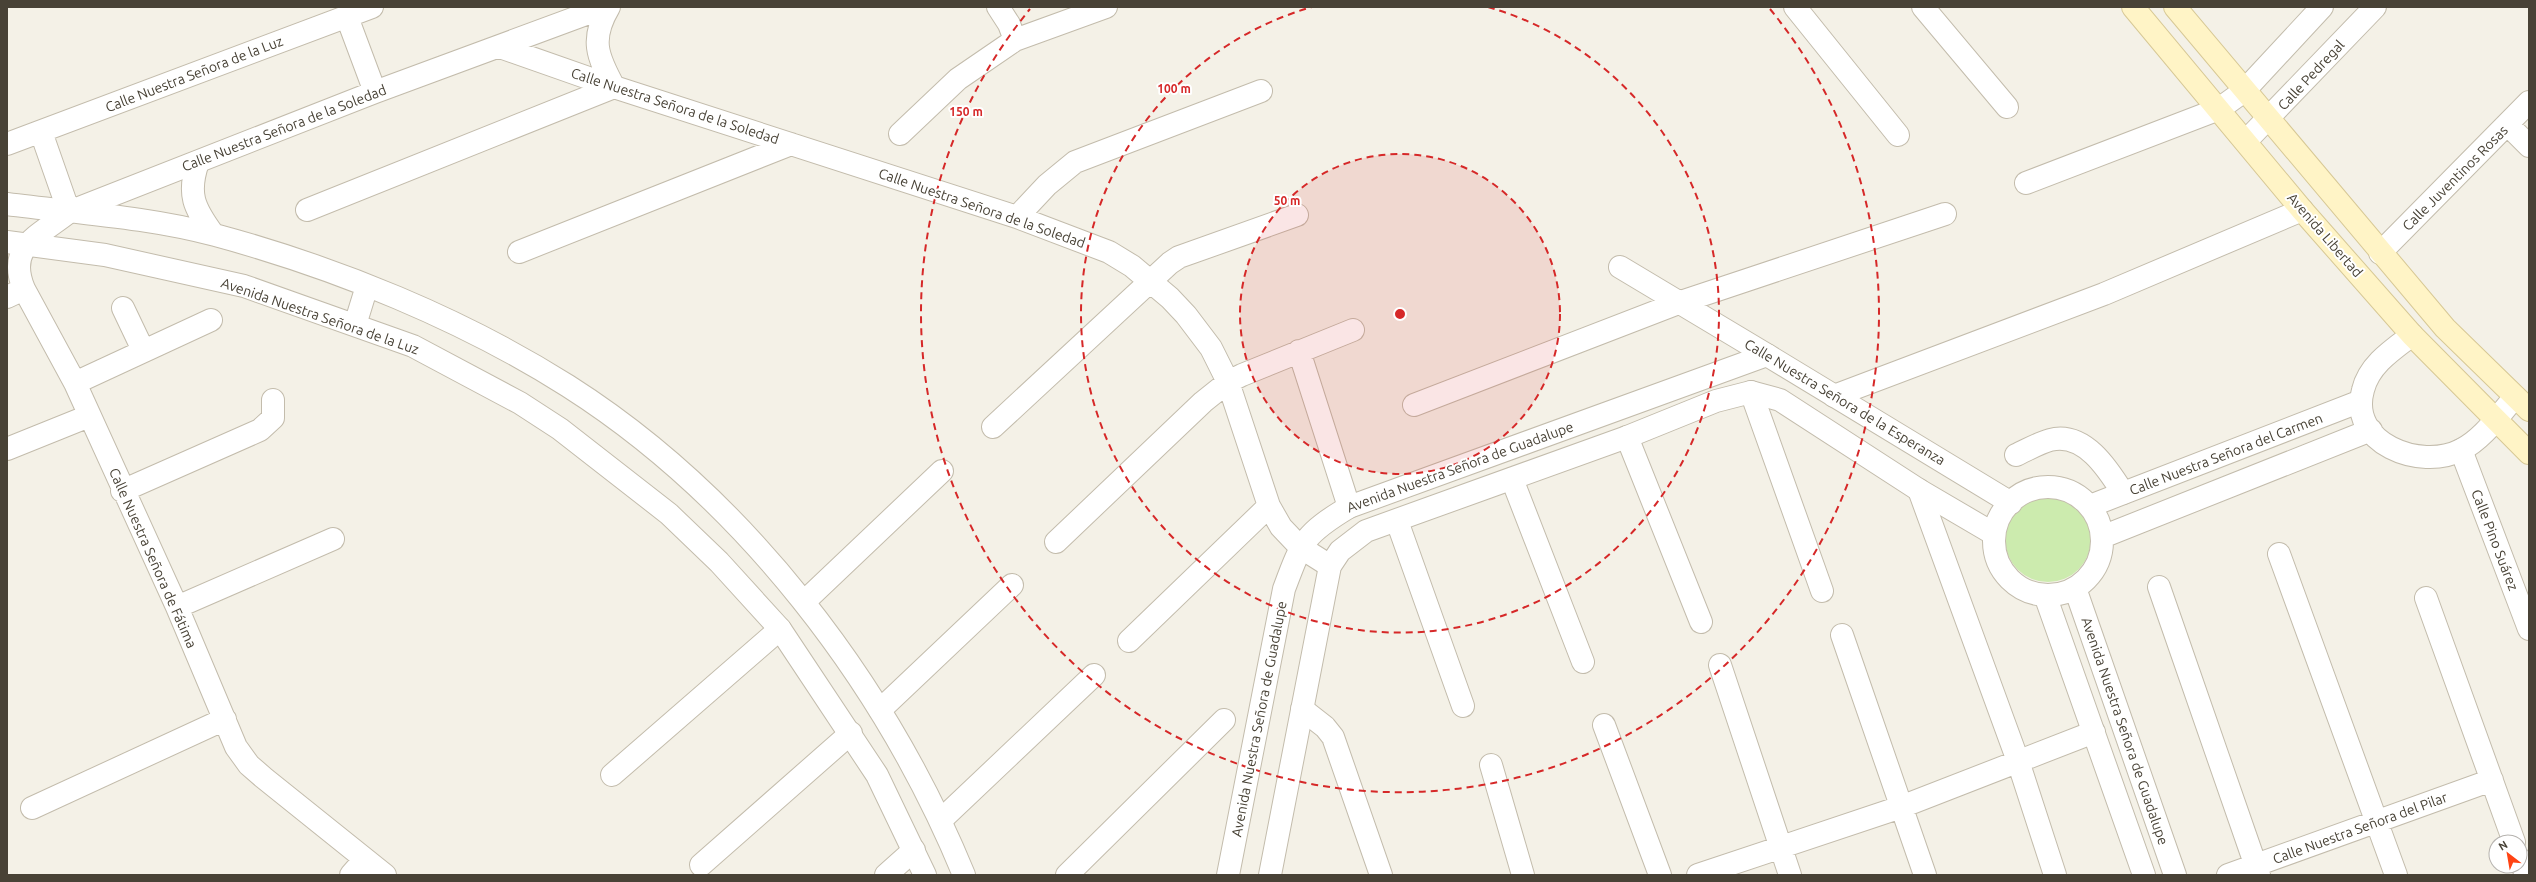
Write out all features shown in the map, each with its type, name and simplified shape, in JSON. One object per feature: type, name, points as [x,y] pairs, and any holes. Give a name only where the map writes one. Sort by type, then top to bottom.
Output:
[{"type":"main road","name":"Avenida Libertad","points":[[2133,7],[2220,109],[2302,210],[2412,335],[2529,453]]},
{"type":"main road","points":[[2175,7],[2380,253],[2445,328],[2522,404]]},
{"type":"street","name":"Calle Nuestra Señora de la Luz","points":[[7,144],[372,7]]},
{"type":"street","name":"Calle Nuestra Señora de la Soledad","points":[[69,212],[375,92],[605,7]]},
{"type":"street","points":[[307,210],[614,87],[603,66],[597,45],[599,24],[609,7]]},
{"type":"street","points":[[998,7],[1009,24],[1015,40]]},
{"type":"street","points":[[900,134],[958,79],[1015,40],[1106,7]]},
{"type":"street","points":[[1795,7],[1898,135]]},
{"type":"street","points":[[1923,7],[2007,107]]},
{"type":"street","points":[[2026,183],[2220,109],[2244,91],[2322,7]]},
{"type":"street","name":"Calle Pedregal","points":[[2246,141],[2269,119],[2375,7]]},
{"type":"street","points":[[347,16],[375,92]]},
{"type":"street","name":"Calle Nuestra Señora de la Soledad","points":[[500,47],[614,87],[1017,217],[1109,252],[1150,279],[1186,315],[1200,332],[1220,362],[1228,382],[1269,506],[1281,527],[1300,548],[1330,566]]},
{"type":"street","points":[[1017,217],[1047,185],[1075,162],[1261,90]]},
{"type":"street","name":"Calle Juventinos Rosas","points":[[2380,253],[2508,125],[2529,102]]},
{"type":"street","points":[[2508,125],[2529,146]]},
{"type":"street","points":[[41,132],[69,212]]},
{"type":"street","points":[[519,252],[791,144]]},
{"type":"street","points":[[198,162],[192,179],[193,198],[200,216],[214,234]]},
{"type":"street","points":[[7,204],[145,221],[214,234],[368,286],[488,341],[567,386],[606,412],[691,481],[742,530],[804,602],[880,710],[941,820],[964,875]]},
{"type":"street","points":[[1834,396],[2104,294],[2302,210]]},
{"type":"street","name":"Calle Nuestra Señora de Fátima","points":[[69,212],[17,244],[19,255],[17,265],[16,293],[74,383],[176,607],[236,747],[249,765],[385,875]]},
{"type":"street","points":[[1414,405],[1681,302],[1945,214]]},
{"type":"street","points":[[993,427],[1150,279],[1179,257],[1297,215]]},
{"type":"street","name":"Avenida Nuestra Señora de la Luz","points":[[17,244],[154,264],[244,286],[413,346],[520,403],[560,429],[669,514],[719,562],[780,629],[851,733],[877,776],[925,875]]},
{"type":"street","name":"Calle Nuestra Señora de la Esperanza","points":[[1620,267],[1681,302],[2011,503]]},
{"type":"street","points":[[354,325],[368,286]]},
{"type":"street","points":[[123,308],[144,350]]},
{"type":"street","points":[[74,383],[211,320]]},
{"type":"street","points":[[1056,542],[1204,402],[1228,382],[1299,351],[1353,330]]},
{"type":"street","points":[[2412,335],[2394,349],[2374,368],[2363,390],[2361,401],[2364,418],[2371,430],[2390,448],[2413,457],[2437,458],[2461,450],[2477,439],[2496,420],[2522,404]]},
{"type":"street","points":[[1299,351],[1348,507]]},
{"type":"street","name":"Avenida Nuestra Señora de Guadalupe","points":[[1228,875],[1284,589],[1300,548],[1315,530],[1348,507],[1767,355]]},
{"type":"street","points":[[1751,392],[1780,400],[1919,490],[1994,534]]},
{"type":"street","points":[[1751,392],[1822,591]]},
{"type":"street","name":"Avenida Nuestra Señora de Guadalupe","points":[[1270,875],[1330,566],[1340,551],[1366,531],[1627,437],[1716,401],[1751,392]]},
{"type":"street","points":[[122,491],[260,430],[273,418],[273,400]]},
{"type":"street","name":"Calle Nuestra Señora del Carmen","points":[[2090,506],[2361,401]]},
{"type":"street","points":[[7,449],[89,416]]},
{"type":"street","points":[[2102,537],[2371,430]]},
{"type":"street","points":[[1627,437],[1701,622]]},
{"type":"street","points":[[2016,455],[2051,440],[2071,439],[2088,449],[2101,462],[2123,493]]},
{"type":"street","name":"Calle Pino Suárez","points":[[2461,450],[2529,629]]},
{"type":"street","points":[[804,602],[942,471]]},
{"type":"street","points":[[1512,479],[1583,662]]},
{"type":"street","points":[[2042,488],[2060,488],[2077,494],[2090,506],[2099,520],[2102,537],[2101,552],[2096,567],[2087,579],[2075,588],[2065,592],[2045,595],[2027,592],[2012,582],[2004,573],[1994,552],[1994,534],[2000,517],[2011,503],[2025,493],[2042,488]]},
{"type":"street","points":[[1919,490],[2018,761],[2055,875]]},
{"type":"street","points":[[1129,641],[1269,506]]},
{"type":"street","points":[[1397,521],[1463,706]]},
{"type":"street","points":[[176,607],[333,539]]},
{"type":"street","points":[[2279,554],[2396,875]]},
{"type":"street","points":[[880,710],[1012,585]]},
{"type":"street","points":[[2159,587],[2258,870]]},
{"type":"street","name":"Avenida Nuestra Señora de Guadalupe","points":[[2075,588],[2175,875]]},
{"type":"street","name":"Avenida Nuestra Señora de Guadalupe","points":[[2045,595],[2144,875]]},
{"type":"street","points":[[2426,598],[2511,834]]},
{"type":"street","points":[[612,775],[780,629]]},
{"type":"street","points":[[1842,635],[1925,875]]},
{"type":"street","points":[[1720,665],[1790,875]]},
{"type":"street","points":[[941,820],[1094,675]]},
{"type":"street","points":[[1302,709],[1325,727],[1333,737],[1381,875]]},
{"type":"street","points":[[32,808],[225,719]]},
{"type":"street","points":[[1067,875],[1224,720]]},
{"type":"street","points":[[1604,725],[1660,875]]},
{"type":"street","points":[[1698,875],[1901,807],[2094,732]]},
{"type":"street","points":[[701,865],[851,733]]},
{"type":"street","points":[[1491,765],[1523,875]]},
{"type":"street","name":"Calle Nuestra Señora del Pilar","points":[[2228,875],[2258,870],[2377,820],[2492,780]]},
{"type":"street","points":[[886,875],[914,850]]},
{"type":"street","points":[[351,875],[365,859]]},
{"type":"green space","points":[[2048,496],[2064,500],[2078,509],[2087,523],[2091,539],[2087,555],[2078,569],[2064,578],[2048,582],[2032,578],[2018,569],[2009,555],[2005,539],[2009,523],[2018,509],[2032,500]]}]
